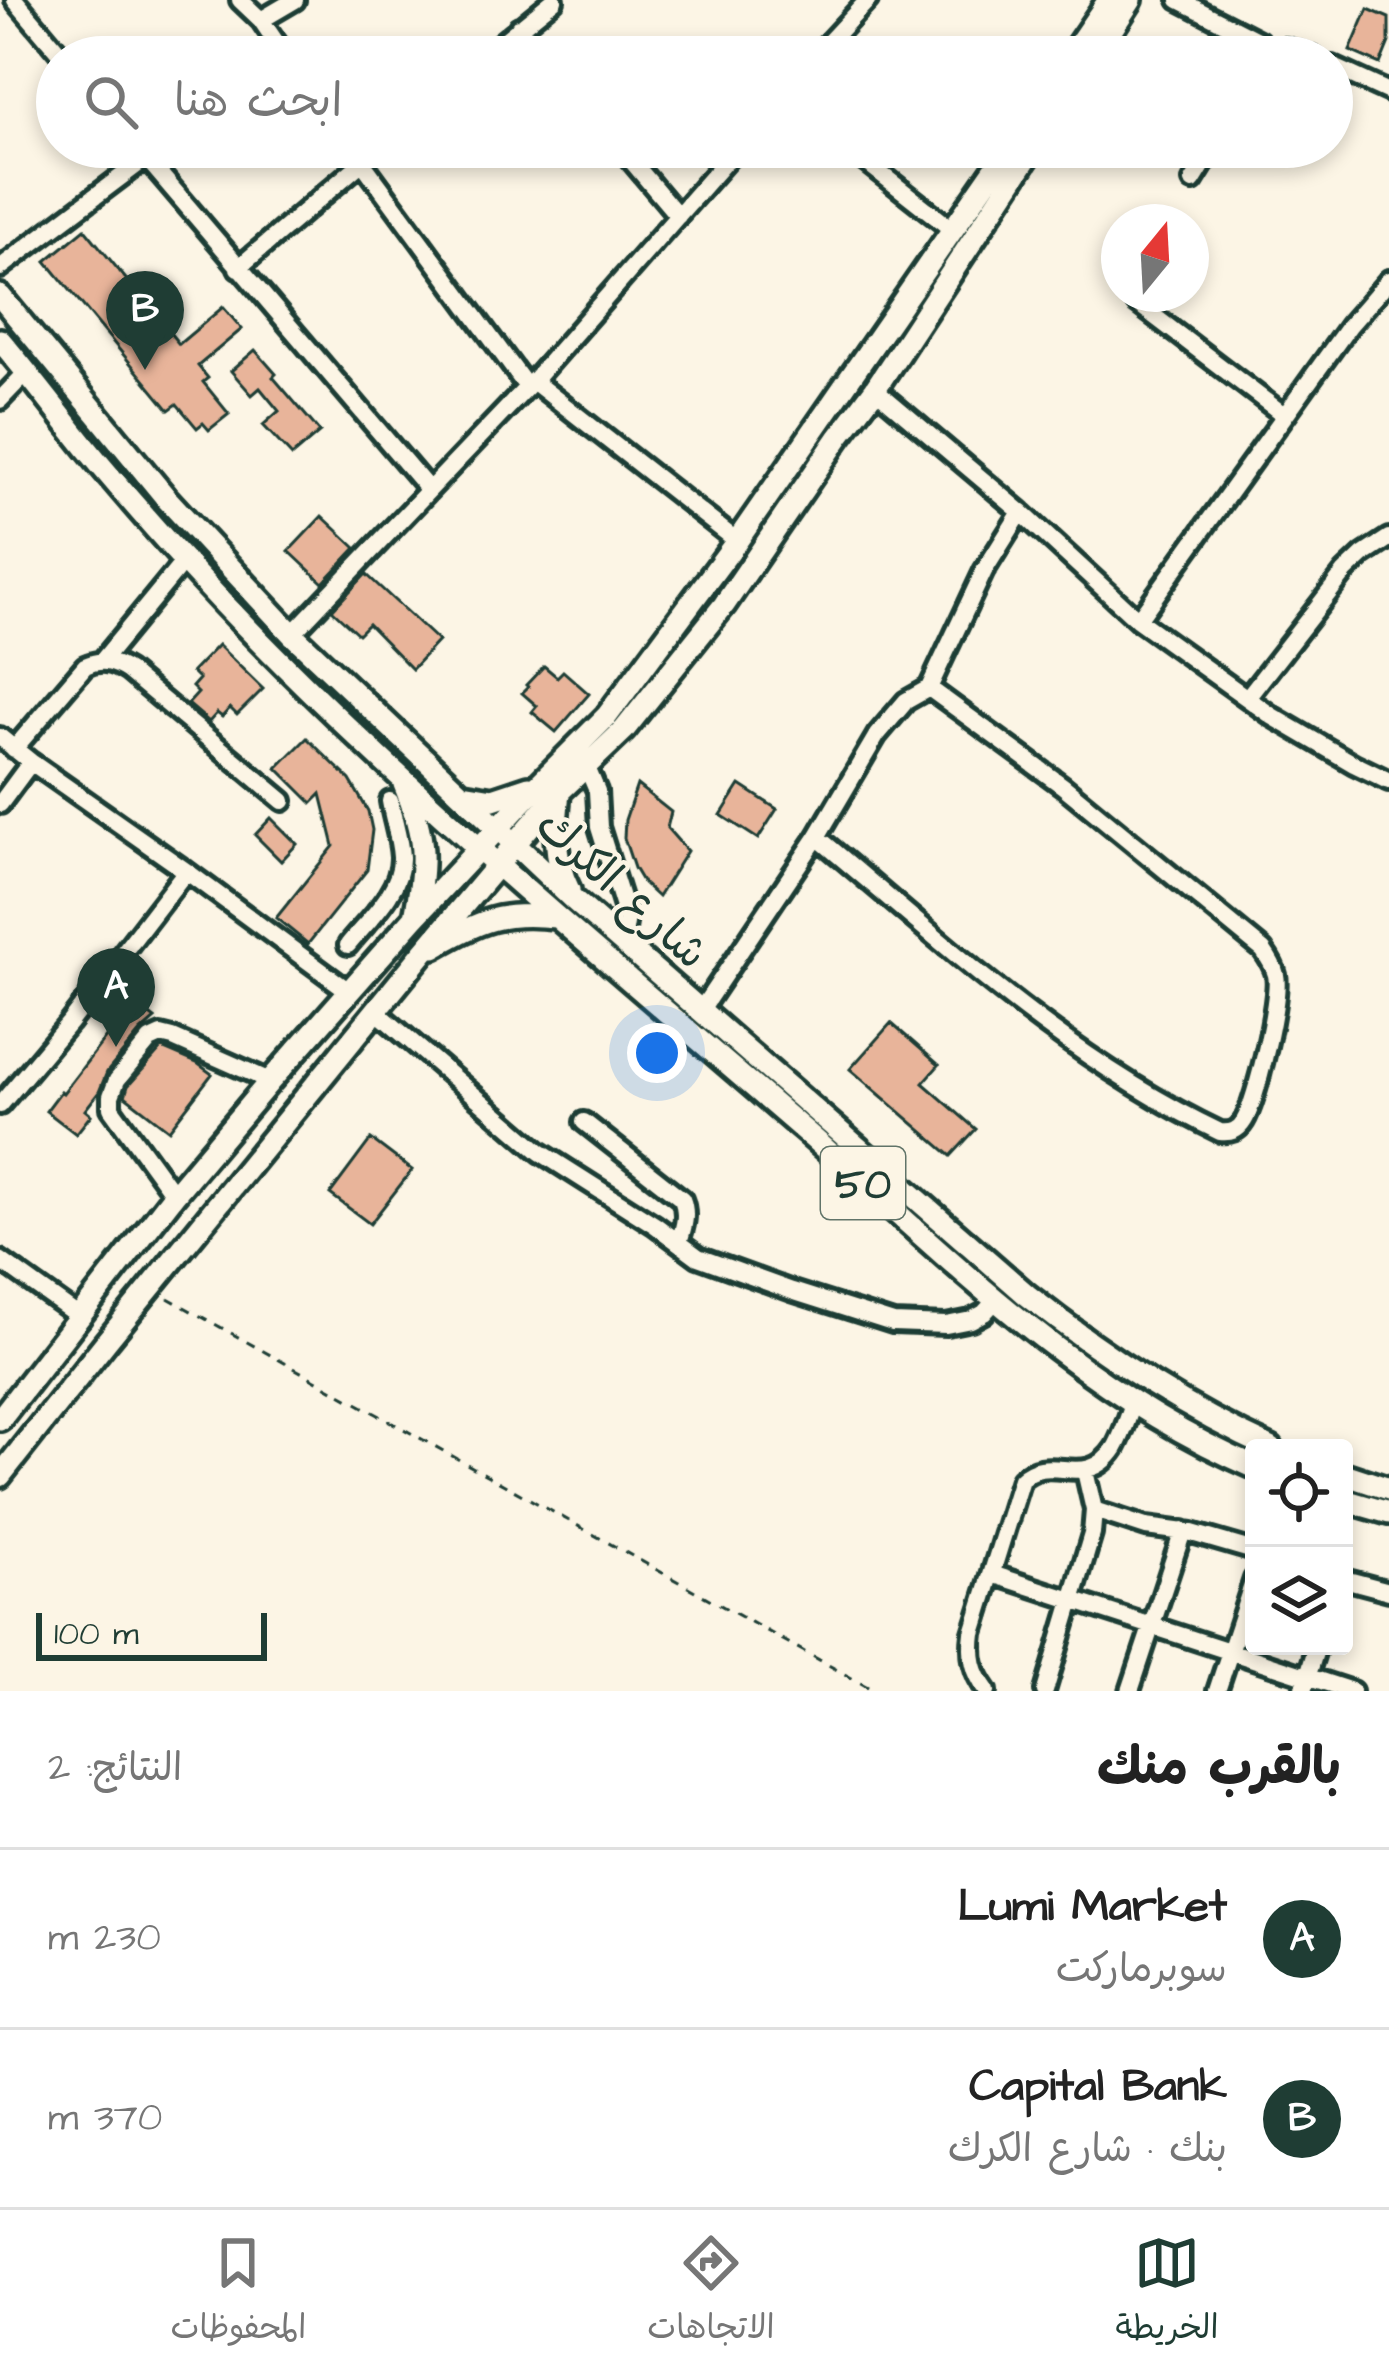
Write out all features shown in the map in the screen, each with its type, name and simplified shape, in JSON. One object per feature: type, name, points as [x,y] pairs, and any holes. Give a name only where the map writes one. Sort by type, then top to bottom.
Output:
[{"type":"main road","points":[[1084,36],[1108,0]]},
{"type":"main road","points":[[1108,36],[1131,0]]},
{"type":"main road","points":[[0,1476],[498,864],[507,836],[607,716],[737,542],[996,168]]},
{"type":"main road","points":[[463,794],[504,797],[550,787],[586,765],[624,730],[724,605],[875,389],[1020,168]]},
{"type":"main road","name":"شارع الكرك","points":[[0,296],[167,499],[292,634],[575,901],[1056,1318],[1122,1366],[1252,1439]]},
{"type":"main road","name":"شارع الكرك","points":[[2,346],[184,561],[401,778],[1049,1345],[1133,1403],[1245,1462]]},
{"type":"main road","points":[[401,778],[418,817],[412,860],[415,917]]},
{"type":"main road","points":[[550,787],[559,867],[575,901]]},
{"type":"main road","points":[[0,1419],[269,1081],[479,848],[507,836]]},
{"type":"main road","points":[[423,953],[492,918],[509,914],[556,917]]},
{"type":"main road","points":[[926,1241],[943,1222]]},
{"type":"main road","points":[[1353,1477],[1389,1489]]},
{"type":"main road","points":[[1353,1502],[1389,1513]]},
{"type":"street","points":[[15,0],[45,36]]},
{"type":"street","points":[[240,0],[272,36]]},
{"type":"street","points":[[261,20],[296,0]]},
{"type":"street","points":[[508,36],[554,0]]},
{"type":"street","points":[[835,36],[868,0]]},
{"type":"street","points":[[1179,0],[1249,36]]},
{"type":"street","points":[[519,27],[526,36]]},
{"type":"street","points":[[1353,76],[1389,92]]},
{"type":"street","points":[[0,268],[122,168]]},
{"type":"street","points":[[154,168],[429,490]]},
{"type":"street","points":[[238,268],[343,168]]},
{"type":"street","points":[[367,168],[530,384],[737,542]]},
{"type":"street","points":[[638,168],[678,215]]},
{"type":"street","points":[[292,634],[530,384],[719,168]]},
{"type":"street","points":[[874,168],[954,231]]},
{"type":"street","points":[[1193,182],[1201,168]]},
{"type":"street","points":[[1138,620],[1349,326],[1389,280]]},
{"type":"street","points":[[1149,312],[1284,415]]},
{"type":"street","points":[[0,400],[26,374]]},
{"type":"street","points":[[875,389],[1021,512],[1138,620],[1323,747],[1389,781]]},
{"type":"street","points":[[700,1011],[893,714],[929,688],[984,571],[1021,512]]},
{"type":"street","points":[[1247,698],[1345,572],[1389,538]]},
{"type":"street","points":[[184,561],[102,661],[85,666],[7,743],[350,992]]},
{"type":"street","points":[[102,661],[128,671],[283,801]]},
{"type":"street","points":[[817,837],[1033,1018],[1084,1054],[1220,1132],[1230,1132],[1246,1120],[1276,1003],[1276,976],[1263,950],[1063,786],[929,688]]},
{"type":"street","points":[[0,804],[31,763]]},
{"type":"street","points":[[586,765],[597,791],[606,855],[627,917],[623,941]]},
{"type":"street","points":[[348,945],[412,860],[390,801]]},
{"type":"street","points":[[0,1105],[187,871]]},
{"type":"street","points":[[377,1012],[540,1152],[698,1257],[893,1323],[971,1321],[995,1300]]},
{"type":"street","points":[[174,1195],[111,1108],[117,1080],[150,1040],[161,1035],[173,1038],[269,1081]]},
{"type":"street","points":[[584,1122],[682,1199],[686,1220],[679,1242]]},
{"type":"street","points":[[0,1260],[81,1318]]},
{"type":"street","points":[[987,1691],[974,1671],[971,1652],[1018,1485],[1025,1474],[1041,1468],[1085,1471],[1099,1465],[1113,1451],[1133,1403]]},
{"type":"street","points":[[1045,1691],[1092,1534],[1094,1510],[1085,1471]]},
{"type":"street","points":[[1094,1510],[1146,1527],[1183,1531],[1245,1548]]},
{"type":"street","points":[[1130,1691],[1183,1531]]},
{"type":"street","points":[[992,1574],[1230,1651],[1305,1684],[1352,1691]]},
{"type":"street","points":[[1353,1581],[1389,1591]]},
{"type":"street","points":[[1217,1691],[1245,1606]]},
{"type":"street","points":[[1305,1684],[1314,1655]]},
{"type":"path","points":[[151,1288],[875,1691]]},
{"type":"building","points":[[1368,9],[1389,18],[1389,42],[1380,64],[1353,52]]},
{"type":"building","points":[[85,229],[179,344],[223,307],[242,329],[198,366],[208,378],[203,382],[229,414],[209,430],[203,423],[197,428],[177,404],[169,410],[46,261]]},
{"type":"building","points":[[255,350],[320,432],[292,456],[263,425],[279,411],[260,388],[252,395],[231,371]]},
{"type":"building","points":[[322,516],[356,548],[323,583],[289,551]]},
{"type":"building","points":[[366,574],[438,641],[412,669],[368,624],[358,634],[332,610]]},
{"type":"building","points":[[218,645],[263,689],[237,715],[230,708],[209,722],[188,704],[198,693],[192,687],[199,679],[192,672]]},
{"type":"building","points":[[544,666],[557,677],[563,671],[589,694],[556,732],[532,712],[537,706],[522,693]]},
{"type":"building","points":[[307,738],[350,780],[368,811],[372,830],[367,870],[308,944],[276,918],[334,846],[321,794],[312,803],[277,768]]},
{"type":"building","points":[[637,785],[671,812],[667,828],[687,851],[658,897],[634,868],[624,838]]},
{"type":"building","points":[[740,785],[777,809],[758,839],[721,815]]},
{"type":"building","points":[[271,818],[297,844],[281,861],[255,835]]},
{"type":"building","points":[[133,1002],[155,1019],[107,1072],[85,1110],[91,1115],[76,1134],[46,1111]]},
{"type":"building","points":[[891,1023],[939,1065],[923,1083],[976,1129],[951,1156],[850,1069]]},
{"type":"building","points":[[162,1048],[212,1074],[169,1130],[125,1096],[128,1086]]},
{"type":"building","points":[[371,1139],[412,1170],[370,1224],[330,1194]]},
{"type":"place","name":"Capital Bank","points":[[145,370]]},
{"type":"place","name":"Lumi Market","points":[[116,1047]]}]
